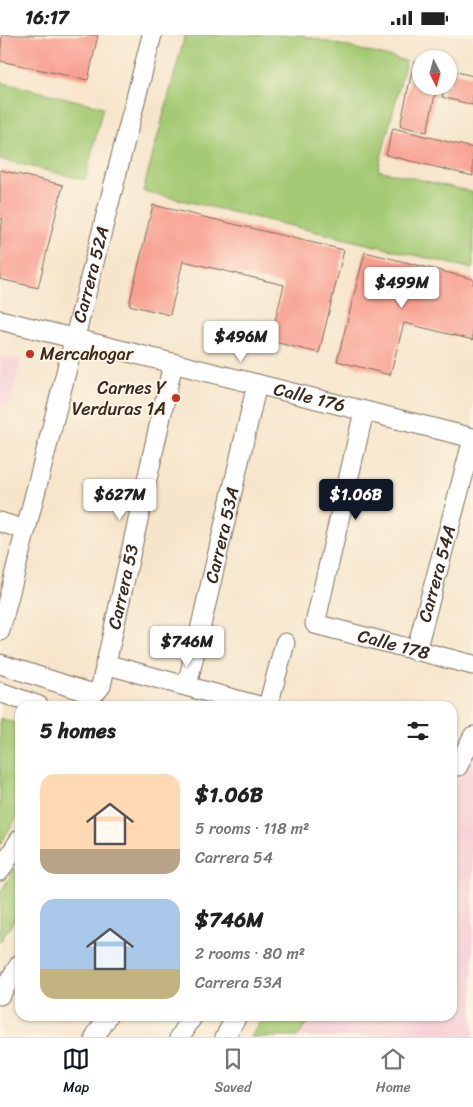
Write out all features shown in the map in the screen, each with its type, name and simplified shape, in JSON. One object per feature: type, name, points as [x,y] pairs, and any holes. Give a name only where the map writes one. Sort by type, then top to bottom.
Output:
[{"type":"street","name":"Carrera 52A","points":[[0,631],[152,35]]},
{"type":"street","name":"Calle 176","points":[[0,320],[473,439]]},
{"type":"street","name":"Carrera 53","points":[[0,665],[90,693],[96,692],[101,685],[173,363]]},
{"type":"street","name":"Carrera 53A","points":[[187,685],[257,384]]},
{"type":"street","name":"Calle 178","points":[[364,411],[315,624],[473,665]]},
{"type":"street","name":"Carrera 54A","points":[[416,651],[473,439]]},
{"type":"street","points":[[0,522],[26,530]]},
{"type":"street","points":[[269,701],[284,643]]},
{"type":"street","points":[[105,664],[242,701]]},
{"type":"street","points":[[0,692],[25,701]]},
{"type":"street","points":[[457,764],[473,736]]},
{"type":"street","points":[[0,871],[15,847]]},
{"type":"street","points":[[0,995],[15,972]]},
{"type":"street","points":[[95,1037],[105,1021]]},
{"type":"street","points":[[180,1037],[190,1021]]},
{"type":"street","points":[[224,1037],[234,1021]]},
{"type":"shaded area","points":[[0,355],[21,360],[9,405],[0,403]]},
{"type":"shaded area","points":[[473,754],[473,1037],[298,1037],[308,1021],[457,1021],[457,782]]},
{"type":"green space","points":[[185,35],[300,35],[406,61],[378,170],[473,192],[473,269],[143,191]]},
{"type":"green space","points":[[0,82],[103,107],[85,180],[0,159]]},
{"type":"green space","points":[[0,718],[15,723],[15,820],[0,845]]},
{"type":"green space","points":[[15,868],[15,919],[0,942],[0,893]]},
{"type":"green space","points":[[260,1021],[308,1021],[298,1037],[251,1037]]},
{"type":"building","points":[[2,35],[98,35],[88,80],[0,61]]},
{"type":"building","points":[[412,71],[412,95],[435,95],[427,132],[400,126]]},
{"type":"building","points":[[458,72],[473,76],[473,105],[442,97],[443,95],[458,95]]},
{"type":"building","points":[[393,128],[473,148],[473,176],[386,155]]},
{"type":"building","points":[[0,170],[63,185],[38,288],[0,279],[0,231],[3,219],[0,219]]},
{"type":"building","points":[[153,205],[344,250],[319,353],[270,341],[284,285],[183,261],[170,315],[129,305]]},
{"type":"building","points":[[365,252],[473,279],[473,340],[404,323],[390,375],[337,361]]},
{"type":"place","name":"Mercahogar","points":[[30,354]]},
{"type":"place","name":"Carnes Y Verduras 1A","points":[[176,398]]}]
